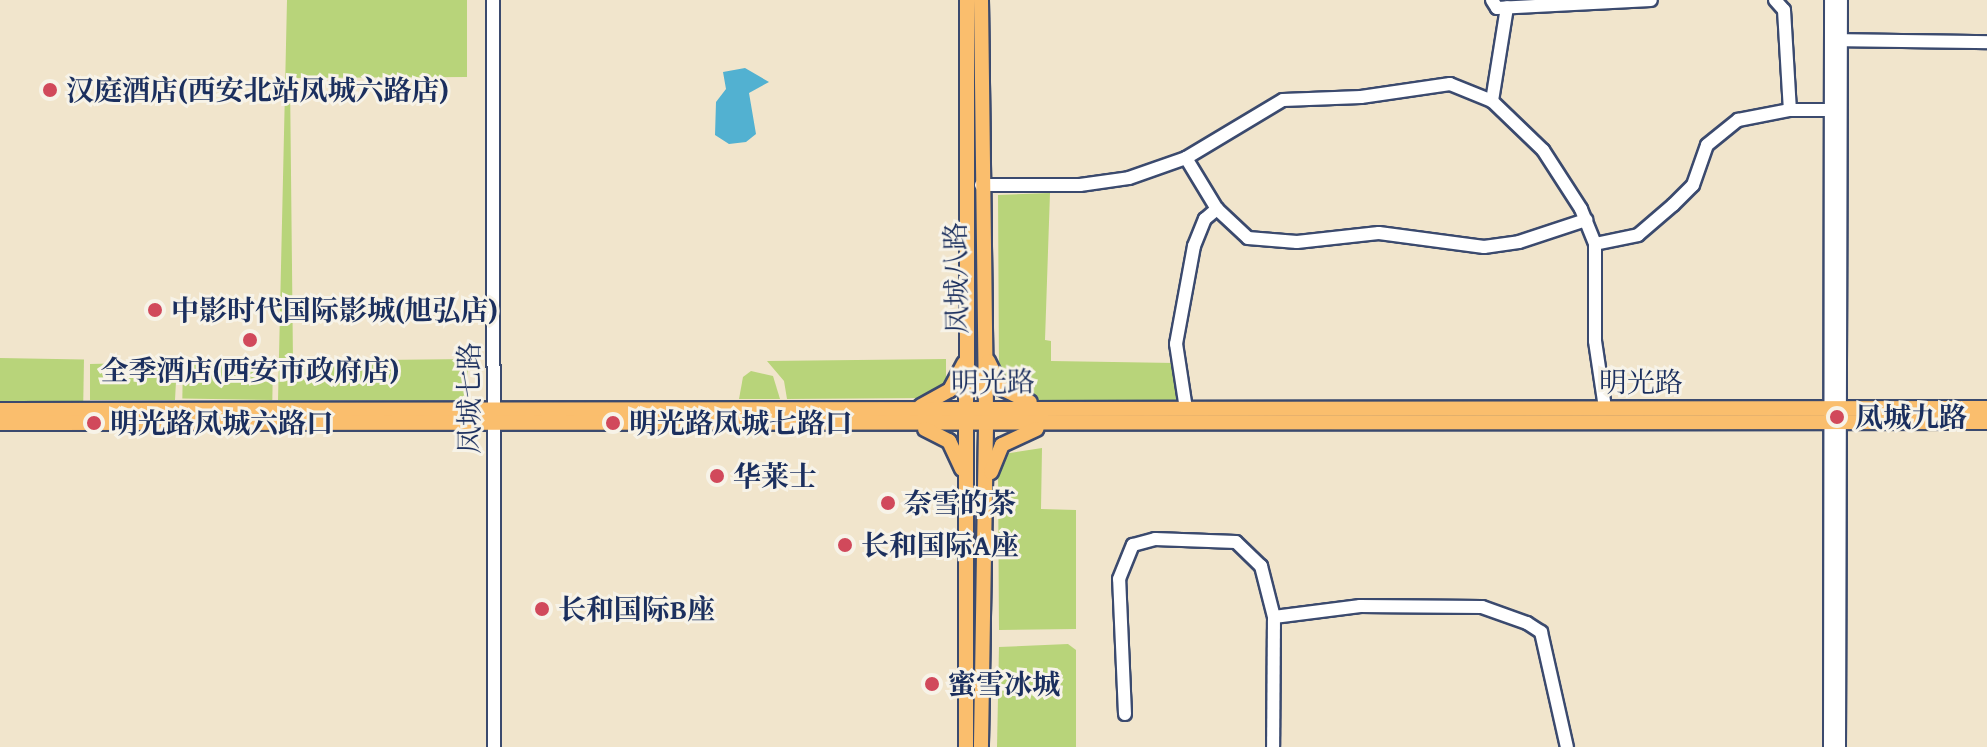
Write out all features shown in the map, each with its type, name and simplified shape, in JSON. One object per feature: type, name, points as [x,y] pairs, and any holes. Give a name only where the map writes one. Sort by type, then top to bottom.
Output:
[{"type":"main road","name":"凤城八路","points":[[966,747],[967,0]]},
{"type":"main road","name":"凤城八路","points":[[981,0],[986,426],[981,747]]},
{"type":"main road","points":[[908,410],[950,390],[968,344]]},
{"type":"main road","points":[[983,344],[1001,388],[1013,397],[1050,407]]},
{"type":"main road","name":"明光路","points":[[0,423],[1050,407],[1605,408],[1987,422]]},
{"type":"main road","name":"明光路","points":[[0,410],[986,426],[1836,415],[1987,408]]},
{"type":"main road","points":[[909,425],[933,431],[955,448],[967,497]]},
{"type":"main road","points":[[986,495],[1002,445],[1050,425]]},
{"type":"street","name":"凤城七路","points":[[493,0],[494,747]]},
{"type":"street","points":[[1492,0],[1497,8],[1651,0]]},
{"type":"street","points":[[1775,0],[1784,10],[1790,110]]},
{"type":"street","points":[[1830,747],[1836,415],[1836,40],[1831,0]]},
{"type":"street","points":[[1839,747],[1831,110],[1841,0]]},
{"type":"street","points":[[1492,101],[1507,7]]},
{"type":"street","points":[[1836,40],[1987,42]]},
{"type":"street","points":[[981,185],[1080,185],[1129,178],[1186,158],[1283,100],[1361,97],[1450,84],[1492,101],[1543,150],[1586,220],[1595,244],[1595,341],[1605,408]]},
{"type":"street","points":[[1595,244],[1638,235],[1673,205],[1693,185],[1707,145],[1738,120],[1790,110],[1831,110]]},
{"type":"street","points":[[1186,158],[1217,209],[1248,238],[1297,242],[1379,233],[1484,247],[1519,242],[1586,220]]},
{"type":"street","points":[[1186,409],[1176,344],[1194,246],[1205,219],[1217,209]]},
{"type":"street","points":[[1125,714],[1119,579],[1133,545],[1155,539],[1236,542],[1261,566],[1274,617],[1273,747]]},
{"type":"street","points":[[1274,617],[1360,606],[1482,607],[1527,623],[1541,632],[1567,747]]},
{"type":"green space","points":[[287,0],[467,0],[467,77],[290,78],[293,361],[468,359],[467,397],[462,400],[278,400]]},
{"type":"green space","points":[[1050,193],[1045,340],[1051,341],[1051,361],[1175,363],[1179,403],[1027,404],[1015,398],[999,371],[998,195]]},
{"type":"green space","points":[[0,358],[84,359],[83,403],[0,402]]},
{"type":"green space","points":[[183,359],[273,361],[272,400],[182,398]]},
{"type":"green space","points":[[946,359],[946,386],[928,398],[787,399],[784,381],[767,361]]},
{"type":"green space","points":[[132,363],[132,374],[155,374],[156,363],[177,363],[175,400],[90,400],[90,364]]},
{"type":"green space","points":[[751,371],[773,376],[780,399],[739,399],[743,377]]},
{"type":"green space","points":[[1042,448],[1041,509],[1076,510],[1076,629],[999,630],[998,469],[1004,454]]},
{"type":"green space","points":[[1068,644],[1076,650],[1076,747],[997,747],[999,647]]},
{"type":"water","points":[[745,68],[769,82],[749,93],[756,134],[746,142],[729,144],[715,135],[716,102],[726,89],[723,72]]},
{"type":"place","name":"汉庭酒店(西安北站凤城六路店)","points":[[50,90]]},
{"type":"place","name":"中影时代国际影城(旭弘店)","points":[[155,310]]},
{"type":"place","name":"全季酒店(西安市政府店)","points":[[250,340]]},
{"type":"place","name":"凤城九路","points":[[1837,417]]},
{"type":"place","name":"明光路凤城六路口","points":[[94,423]]},
{"type":"place","name":"明光路凤城七路口","points":[[613,423]]},
{"type":"place","name":"华莱士","points":[[717,476]]},
{"type":"place","name":"奈雪的茶","points":[[888,503]]},
{"type":"place","name":"长和国际A座","points":[[845,545]]},
{"type":"place","name":"长和国际B座","points":[[542,609]]},
{"type":"place","name":"蜜雪冰城","points":[[932,684]]}]
